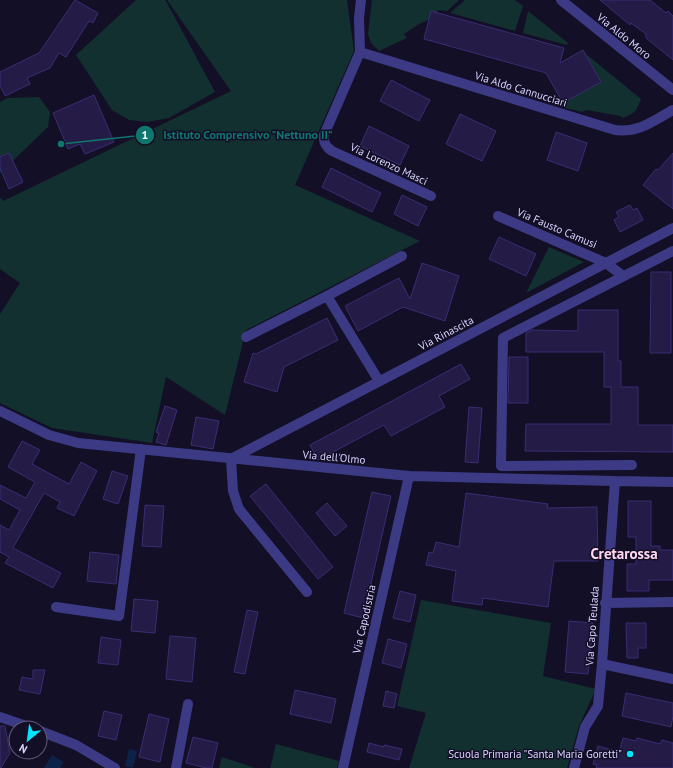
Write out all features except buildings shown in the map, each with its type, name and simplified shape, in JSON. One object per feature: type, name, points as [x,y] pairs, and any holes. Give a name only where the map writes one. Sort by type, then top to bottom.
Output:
[{"type":"street","name":"Via Lorenzo Masci","points":[[361,0],[359,18],[360,52],[324,135],[324,143],[332,151],[431,196]]},
{"type":"street","name":"Via Aldo Moro","points":[[561,0],[673,90]]},
{"type":"street","name":"Via Aldo Cannucciari","points":[[360,52],[615,130],[626,131],[641,128],[673,110]]},
{"type":"street","name":"Via Fausto Camusi","points":[[498,216],[606,263],[623,276]]},
{"type":"street","name":"Via Rinascita","points":[[231,459],[673,228]]},
{"type":"street","points":[[632,465],[501,466],[503,338],[673,251]]},
{"type":"street","points":[[246,337],[402,256]]},
{"type":"street","points":[[327,296],[379,381]]},
{"type":"street","name":"Via dell'Olmo","points":[[0,411],[49,435],[69,442],[408,476],[615,482],[673,482]]},
{"type":"street","points":[[56,607],[119,616],[140,449]]},
{"type":"street","points":[[231,459],[233,491],[239,509],[306,592]]},
{"type":"street","name":"Via Capodistria","points":[[343,768],[408,476]]},
{"type":"street","name":"Via Capo Teulada","points":[[574,768],[585,727],[598,706],[615,482]]},
{"type":"street","points":[[606,603],[673,602]]},
{"type":"street","points":[[602,664],[673,679]]},
{"type":"street","points":[[176,768],[188,704]]},
{"type":"street","points":[[48,734],[76,745],[115,768]]},
{"type":"green space","points":[[136,0],[166,1],[215,92],[169,118],[147,122],[129,120],[112,110],[76,55]]},
{"type":"green space","points":[[167,0],[347,0],[354,51],[295,185],[420,241],[246,330],[225,415],[166,377],[152,443],[52,428],[0,403],[0,314],[20,283],[0,269],[0,197],[3,201],[231,91]]},
{"type":"green space","points":[[372,0],[459,0],[447,11],[439,10],[426,21],[404,34],[407,38],[379,51],[371,43],[368,34]]},
{"type":"green space","points":[[465,0],[515,0],[523,6],[515,31],[450,13]]},
{"type":"green space","points":[[528,11],[568,43],[567,45],[523,33]]},
{"type":"green space","points":[[586,54],[641,99],[633,113],[623,118],[620,116],[587,110],[582,112],[554,105],[553,102],[557,97],[563,103],[601,82]]},
{"type":"green space","points":[[39,97],[50,112],[48,127],[0,173],[0,102],[7,98]]},
{"type":"green space","points":[[549,247],[584,262],[526,293]]},
{"type":"green space","points":[[421,600],[551,623],[543,676],[596,689],[579,726],[567,768],[409,768],[426,713],[397,706]]},
{"type":"green space","points":[[276,744],[339,761],[337,768],[270,768]]},
{"type":"green space","points":[[222,757],[255,768],[219,768]]},
{"type":"water","points":[[129,749],[137,751],[133,768],[125,766]]},
{"type":"water","points":[[52,755],[64,762],[60,768],[44,768]]},
{"type":"place","name":"Istituto Comprensivo \"Nettuno II\"","points":[[61,144]]},
{"type":"place","name":"Scuola Primaria \"Santa Maria Goretti\"","points":[[630,754]]},
{"type":"district","name":"Cretarossa","points":[[624,554]]}]
